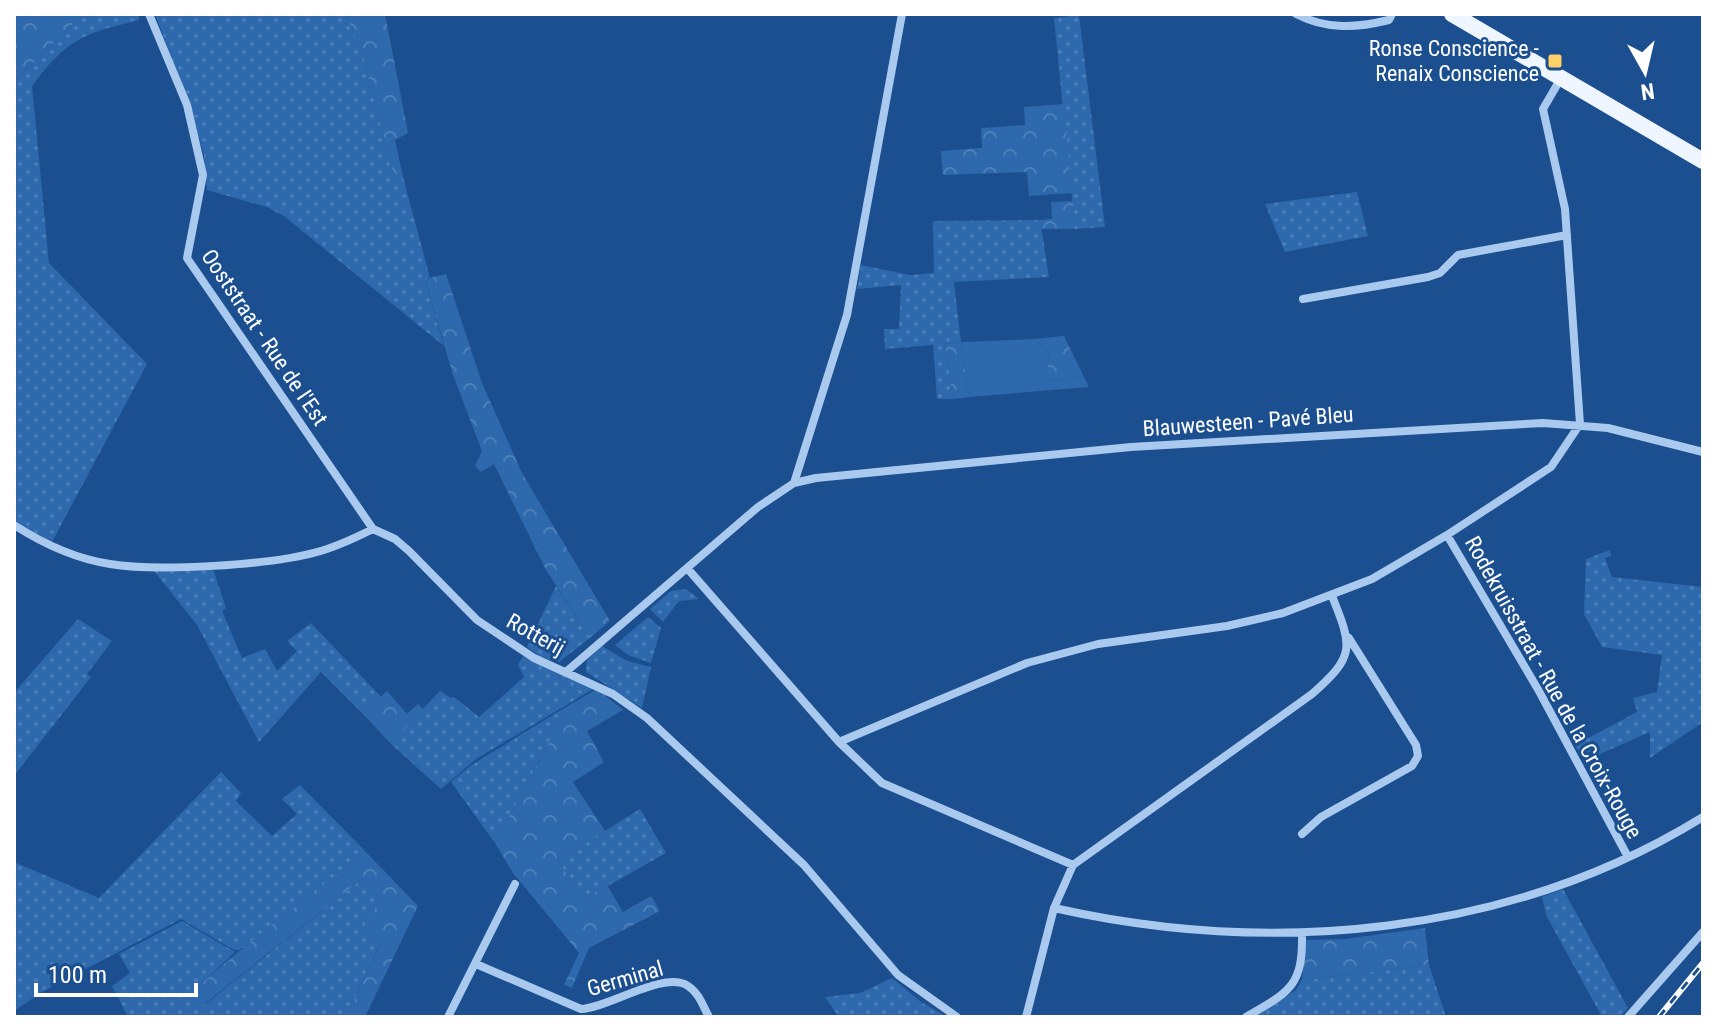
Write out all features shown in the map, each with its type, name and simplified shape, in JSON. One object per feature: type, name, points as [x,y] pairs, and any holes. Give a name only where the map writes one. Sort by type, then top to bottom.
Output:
[{"type":"main road","points":[[1452,14],[1703,161]]},
{"type":"street","name":"Ooststraat - Rue de l'Est","points":[[149,14],[187,105],[203,175],[187,258],[373,529]]},
{"type":"street","points":[[567,671],[758,507],[794,483],[820,411],[847,315],[902,14]]},
{"type":"street","points":[[1296,14],[1332,27],[1367,25],[1389,20],[1392,14]]},
{"type":"street","points":[[839,742],[1027,663],[1098,644],[1255,619],[1332,596],[1372,579],[1447,535],[1551,467],[1580,424],[1565,209],[1543,109],[1561,78]]},
{"type":"street","points":[[1303,299],[1428,277],[1440,273],[1458,255],[1567,235]]},
{"type":"street","name":"Blauwesteen - Pavé Bleu","points":[[794,483],[841,475],[1131,447],[1580,424],[1703,452]]},
{"type":"street","points":[[14,525],[40,540],[95,560],[147,567],[292,558],[331,548],[373,529]]},
{"type":"street","name":"Rotterij","points":[[373,529],[409,551],[477,620],[534,658],[613,694],[665,733],[804,865],[898,975],[953,1016]]},
{"type":"street","name":"Rodekruisstraat - Rue de la Croix-Rouge","points":[[1447,535],[1546,704],[1628,857]]},
{"type":"street","points":[[687,568],[839,742],[882,783],[1073,865]]},
{"type":"street","points":[[1302,834],[1321,817],[1412,766],[1418,756],[1416,745],[1348,636],[1332,596]]},
{"type":"street","points":[[1026,1017],[1054,908],[1073,865],[1312,694],[1343,666],[1348,636]]},
{"type":"street","points":[[1054,908],[1153,927],[1204,932],[1302,934],[1367,929],[1487,907],[1628,857],[1703,817]]},
{"type":"street","points":[[448,1017],[515,884]]},
{"type":"street","points":[[1628,1017],[1703,932]]},
{"type":"street","points":[[1246,1017],[1278,998],[1296,981],[1302,962],[1302,934]]},
{"type":"street","name":"Germinal","points":[[476,964],[580,1013],[673,982],[687,985],[695,992],[709,1017]]},
{"type":"green space","points":[[14,14],[83,14],[14,82]]},
{"type":"green space","points":[[83,14],[139,14],[139,20],[78,40],[56,57],[32,86],[49,263],[147,364],[52,542],[14,522],[14,82]]},
{"type":"green space","points":[[155,14],[346,14],[363,54],[394,177],[403,177],[430,278],[425,280],[444,346],[284,216],[267,207],[207,190],[204,155],[189,103]]},
{"type":"green space","points":[[346,14],[385,14],[408,133],[395,140],[403,177],[394,177],[363,54]]},
{"type":"green space","points":[[1079,15],[1105,227],[1075,229],[1054,18]]},
{"type":"green space","points":[[1064,104],[1072,193],[1029,196],[1027,172],[943,175],[941,151],[982,148],[981,128],[1025,125],[1024,107]]},
{"type":"green space","points":[[1357,192],[1368,236],[1285,252],[1265,204]]},
{"type":"green space","points":[[1073,201],[1075,229],[1041,229],[1040,220],[1052,219],[1051,202]]},
{"type":"green space","points":[[1040,220],[1049,277],[954,282],[961,342],[945,344],[953,399],[937,399],[933,345],[885,349],[884,329],[899,329],[901,285],[857,289],[861,265],[910,275],[934,273],[933,221]]},
{"type":"green space","points":[[446,274],[482,383],[522,473],[610,621],[590,638],[545,568],[494,464],[481,472],[475,466],[482,451],[453,375],[425,279]]},
{"type":"green space","points":[[1064,336],[1084,377],[1046,381],[1049,354],[1034,339]]},
{"type":"green space","points":[[1034,339],[1049,354],[1047,381],[1084,377],[1089,387],[969,397],[961,342]]},
{"type":"green space","points":[[961,342],[969,397],[953,399],[945,344]]},
{"type":"green space","points":[[1610,550],[1611,556],[1605,558],[1612,577],[1703,587],[1703,722],[1650,758],[1650,732],[1584,761],[1575,745],[1637,712],[1633,698],[1657,692],[1662,655],[1602,647],[1584,614],[1586,559]]},
{"type":"green space","points":[[212,566],[226,608],[222,611],[242,658],[265,649],[277,671],[297,651],[287,641],[311,623],[381,697],[363,714],[321,672],[259,742],[197,625],[154,571]]},
{"type":"green space","points":[[556,586],[590,638],[559,662],[541,657],[527,647]]},
{"type":"green space","points":[[686,589],[699,599],[679,601],[663,622],[650,609],[671,591]]},
{"type":"green space","points":[[648,617],[661,628],[651,663],[628,655],[615,645]]},
{"type":"green space","points":[[78,619],[112,641],[87,674],[91,677],[14,776],[14,693]]},
{"type":"green space","points":[[602,646],[627,661],[651,667],[642,708],[586,672],[587,660]]},
{"type":"green space","points":[[523,656],[595,688],[476,759],[441,789],[390,743],[440,691],[454,697],[479,717],[524,677],[518,665]]},
{"type":"green space","points":[[597,689],[623,710],[587,731],[604,762],[573,782],[605,831],[558,860],[583,900],[607,885],[623,912],[651,896],[660,911],[589,948],[572,988],[564,985],[579,953],[513,873],[495,843],[563,716],[561,710]]},
{"type":"green space","points":[[387,691],[407,714],[418,704],[424,710],[390,743],[363,714]]},
{"type":"green space","points":[[561,710],[563,716],[495,843],[451,782],[470,766]]},
{"type":"green space","points":[[221,772],[241,793],[236,801],[272,836],[297,814],[282,799],[300,785],[365,851],[280,921],[239,950],[181,919],[42,992],[14,1011],[14,862],[99,898]]},
{"type":"green space","points":[[640,809],[666,853],[583,900],[558,860]]},
{"type":"green space","points":[[365,851],[418,906],[365,1017],[346,1017],[381,943],[361,930],[381,900],[362,879],[203,1005],[197,988]]},
{"type":"green space","points":[[362,879],[381,900],[381,942],[346,1017],[128,1017],[112,986],[130,973],[119,954],[182,921],[235,952],[197,988],[204,1005]]},
{"type":"green space","points":[[1563,889],[1628,1008],[1620,1017],[1602,1017],[1546,915],[1542,897]]},
{"type":"green space","points":[[1425,928],[1429,965],[1302,980],[1306,940],[1345,939]]},
{"type":"green space","points":[[1429,965],[1446,1017],[1253,1017],[1296,990],[1302,980]]},
{"type":"green space","points":[[892,978],[921,1002],[944,1015],[839,1017],[825,997],[860,993]]},
{"type":"railway","points":[[1659,1017],[1703,963]]},
{"type":"place","name":"Ronse Conscience - Renaix Conscience","points":[[1555,61]]}]
